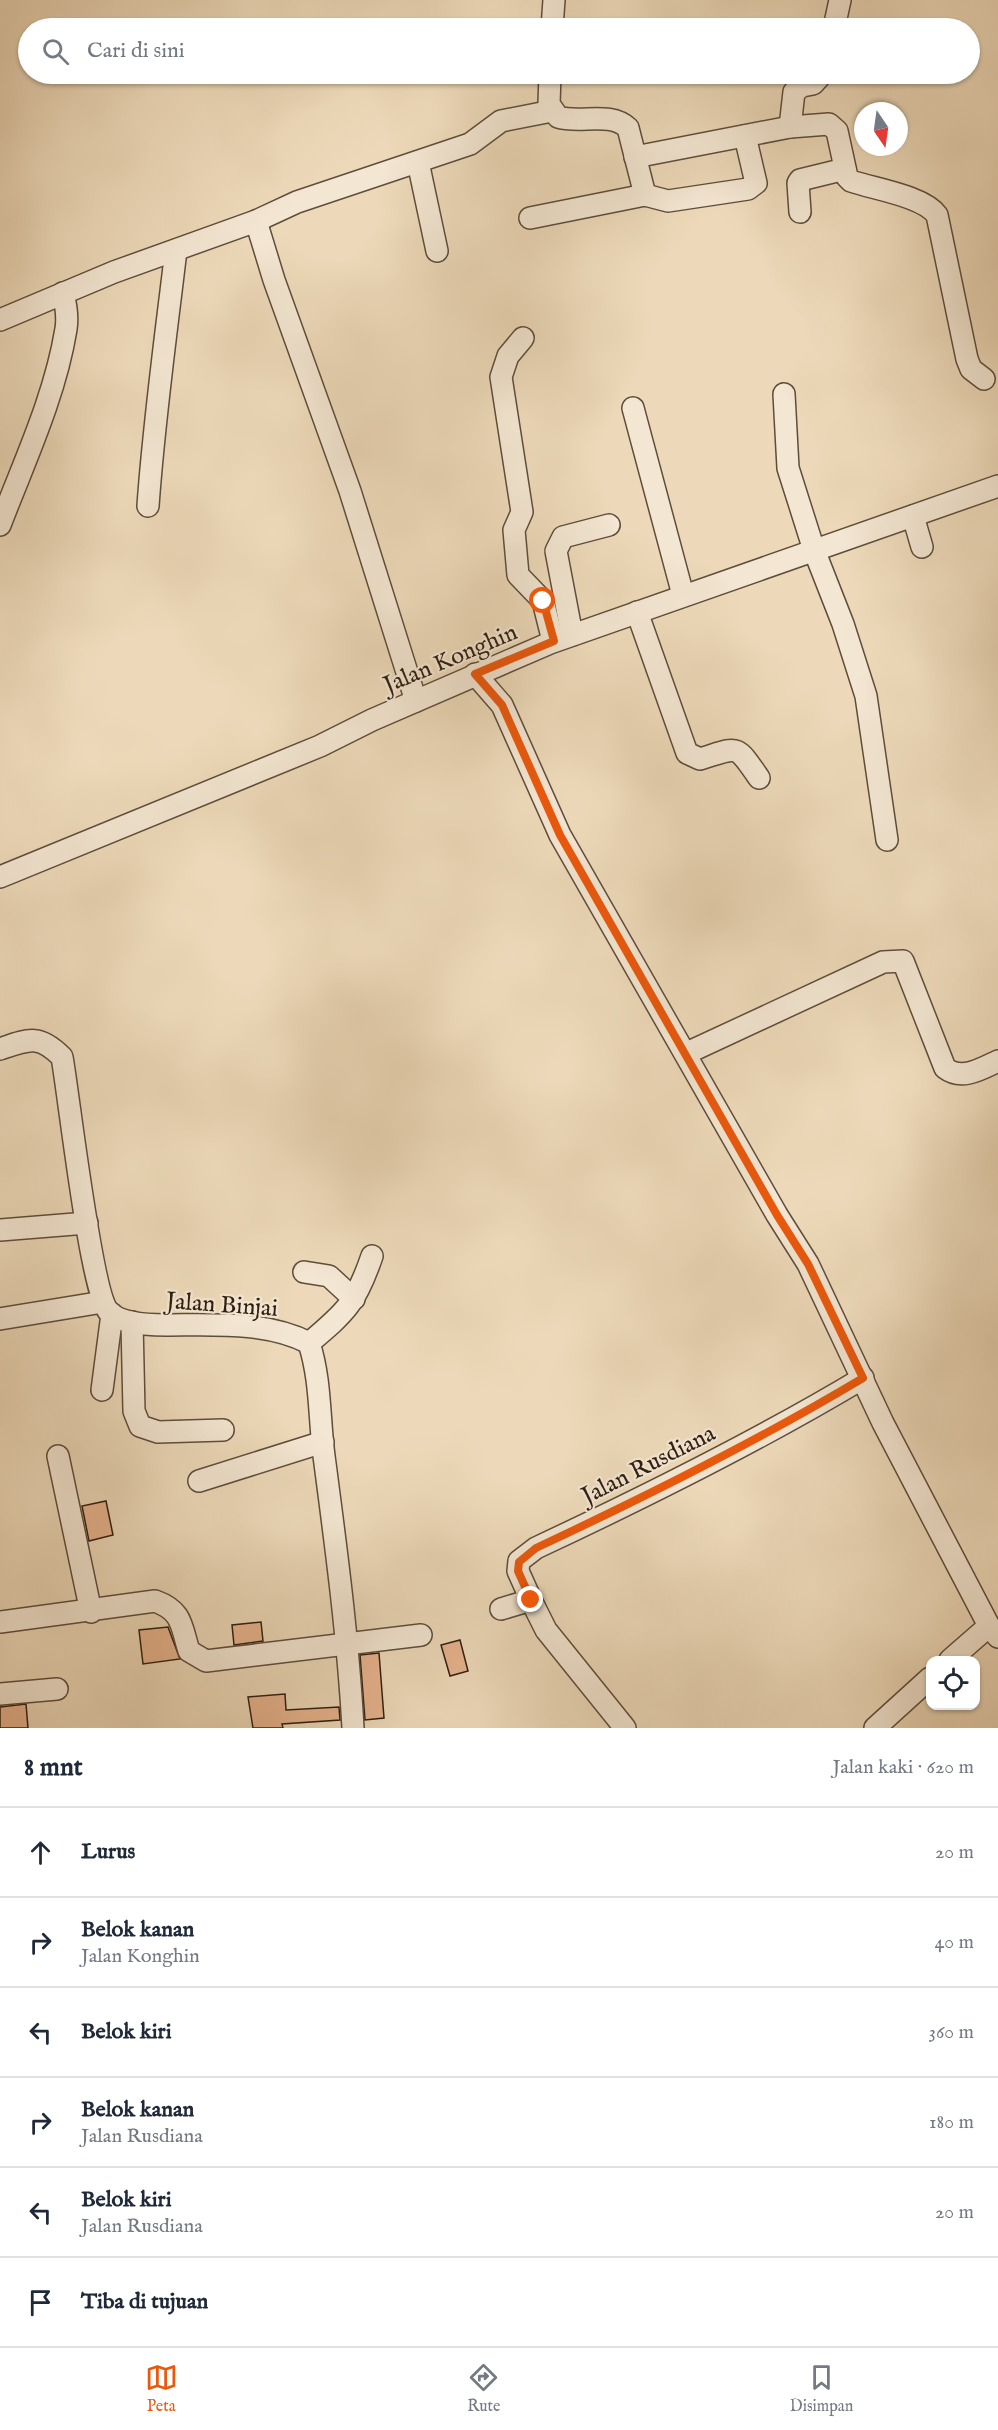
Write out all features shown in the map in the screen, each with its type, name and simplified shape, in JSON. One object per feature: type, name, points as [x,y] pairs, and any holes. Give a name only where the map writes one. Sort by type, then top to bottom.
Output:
[{"type":"street","points":[[553,18],[554,0]]},
{"type":"street","points":[[836,18],[840,0]]},
{"type":"street","points":[[550,84],[549,104],[552,111],[564,119],[619,121],[628,128],[632,136],[645,195]]},
{"type":"street","points":[[790,127],[794,92],[802,86],[813,84]]},
{"type":"street","points":[[0,320],[63,293],[256,221],[297,202],[470,144],[501,121],[552,111]]},
{"type":"street","points":[[635,157],[790,127],[829,124],[837,131],[845,169],[851,182],[910,198],[937,215],[967,359],[971,369],[984,379]]},
{"type":"street","points":[[530,218],[645,195],[668,201],[702,198],[753,187],[756,183],[745,136]]},
{"type":"street","points":[[418,162],[437,251]]},
{"type":"street","points":[[800,212],[798,183],[800,180],[845,169]]},
{"type":"street","points":[[256,221],[282,302],[350,491],[416,701]]},
{"type":"street","points":[[148,506],[152,446],[176,250]]},
{"type":"street","points":[[0,525],[44,412],[66,328],[67,310],[63,293]]},
{"type":"street","points":[[523,338],[508,356],[501,377],[522,512],[514,530],[518,575],[543,601],[563,638]]},
{"type":"street","points":[[784,394],[788,468],[814,550],[843,624],[866,696],[887,840]]},
{"type":"street","points":[[633,408],[683,595]]},
{"type":"street","name":"Jalan Konghin","points":[[0,877],[320,746],[475,674],[563,638],[998,486]]},
{"type":"street","points":[[913,516],[922,547]]},
{"type":"street","points":[[563,638],[556,551],[558,543],[563,537],[609,525]]},
{"type":"street","points":[[637,612],[687,753],[700,759],[734,749],[740,751],[759,778]]},
{"type":"street","points":[[475,674],[502,705],[560,835],[687,1053],[777,1215],[808,1264],[883,1423],[994,1631],[956,1656]]},
{"type":"street","points":[[687,1053],[883,962],[894,960],[903,961],[945,1068],[952,1074],[964,1074],[998,1060]]},
{"type":"street","points":[[0,1049],[33,1040],[48,1043],[62,1057],[87,1223],[107,1308],[102,1390]]},
{"type":"street","points":[[0,1230],[87,1223]]},
{"type":"street","points":[[353,1728],[349,1645],[322,1442],[318,1375],[309,1343],[342,1316],[360,1291],[372,1256]]},
{"type":"street","points":[[304,1272],[329,1275],[354,1299]]},
{"type":"street","points":[[0,1319],[107,1308]]},
{"type":"street","name":"Jalan Binjai","points":[[107,1308],[132,1322],[274,1330],[309,1343]]},
{"type":"street","points":[[132,1322],[134,1411],[140,1426],[158,1432],[223,1430]]},
{"type":"street","name":"Jalan Rusdiana","points":[[625,1728],[546,1630],[518,1571],[519,1562],[536,1548],[667,1485],[768,1432],[863,1378]]},
{"type":"street","points":[[199,1480],[322,1442]]},
{"type":"street","points":[[58,1456],[91,1612]]},
{"type":"street","points":[[501,1610],[531,1600]]},
{"type":"street","points":[[0,1622],[91,1612],[146,1602],[165,1605],[178,1616],[189,1651],[196,1658],[206,1661],[421,1635]]},
{"type":"street","points":[[875,1728],[926,1682]]},
{"type":"street","points":[[0,1694],[57,1689]]},
{"type":"building","points":[[106,1501],[113,1535],[89,1541],[82,1506]]},
{"type":"building","points":[[261,1622],[263,1641],[234,1645],[232,1625]]},
{"type":"building","points":[[168,1627],[180,1659],[143,1664],[139,1630]]},
{"type":"building","points":[[460,1640],[468,1671],[450,1676],[441,1645]]},
{"type":"building","points":[[379,1653],[384,1718],[365,1720],[360,1655]]},
{"type":"building","points":[[285,1694],[286,1710],[339,1707],[340,1720],[282,1724],[283,1728],[253,1728],[248,1697]]},
{"type":"building","points":[[26,1704],[28,1728],[0,1728],[0,1707]]},
{"type":"route","points":[[531,1600],[518,1571],[519,1562],[536,1548],[667,1485],[768,1432],[863,1378],[808,1264],[777,1215],[560,835],[502,705],[475,674],[554,641],[543,601]]}]
